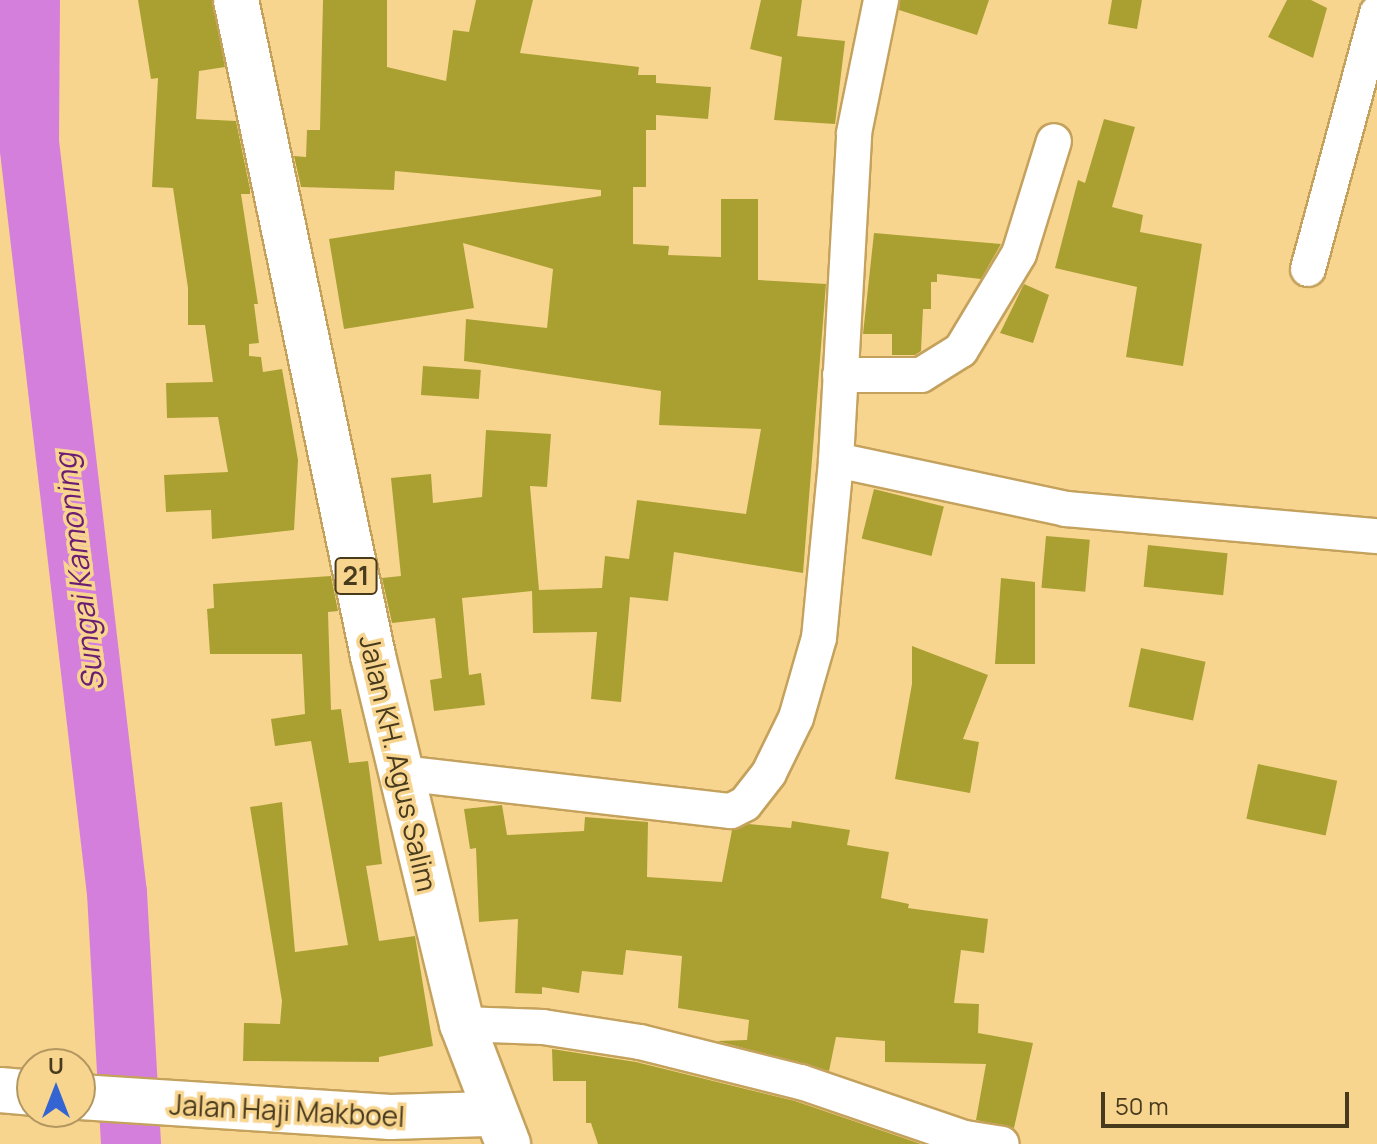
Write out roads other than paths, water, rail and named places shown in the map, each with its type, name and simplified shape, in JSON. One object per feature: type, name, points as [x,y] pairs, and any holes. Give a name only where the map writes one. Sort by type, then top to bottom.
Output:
[{"type":"main road","name":"Jalan KH. Agus Salim","points":[[236,0],[401,773],[462,1024],[501,1129]]},
{"type":"main road","name":"Jalan Haji Makboel","points":[[96,1098],[390,1117],[501,1129]]},
{"type":"street","points":[[401,773],[716,810],[745,804],[769,773],[808,683],[828,568],[854,133],[881,0]]},
{"type":"street","points":[[1308,269],[1377,13]]},
{"type":"street","points":[[840,375],[921,375],[961,350],[1019,254],[1054,141]]},
{"type":"street","points":[[836,460],[1066,509],[1377,536]]},
{"type":"street","points":[[462,1024],[543,1027],[640,1042],[801,1082],[965,1138],[1002,1144]]},
{"type":"waterway","name":"Sungai Kamoning","points":[[30,0],[29,142],[117,893],[131,1144]]}]
